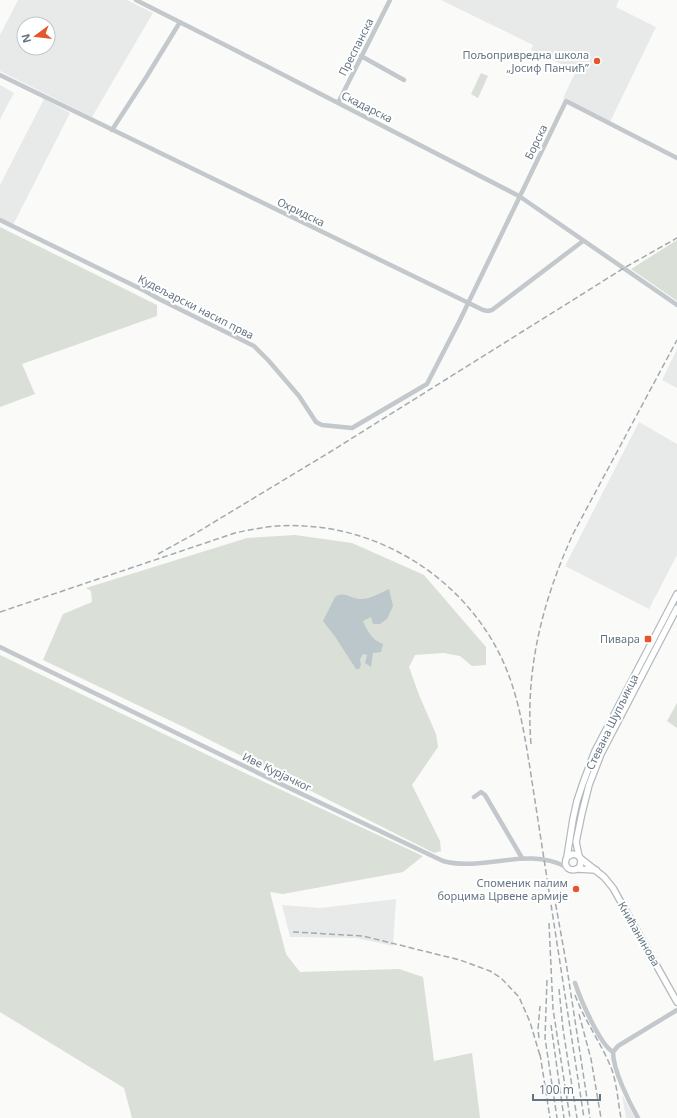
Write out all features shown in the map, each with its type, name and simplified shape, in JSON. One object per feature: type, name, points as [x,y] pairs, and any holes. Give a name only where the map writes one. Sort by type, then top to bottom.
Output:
[{"type":"main road","name":"Стевана Шупљикца","points":[[567,857],[577,801],[582,783],[595,751],[677,594]]},
{"type":"main road","name":"Стевана Шупљикца","points":[[579,857],[576,836],[585,799],[598,762],[677,608]]},
{"type":"main road","points":[[578,869],[581,863],[579,857],[573,854],[567,857],[565,862],[566,867],[571,870],[596,870]]},
{"type":"main road","name":"Книћанинова","points":[[579,857],[604,877],[613,888],[677,1002]]},
{"type":"street","name":"Скадарска","points":[[136,0],[519,196],[677,304]]},
{"type":"street","name":"Преспанска","points":[[338,103],[390,0]]},
{"type":"street","points":[[112,130],[180,22]]},
{"type":"street","points":[[361,56],[404,80]]},
{"type":"street","name":"Охридска","points":[[0,75],[483,310],[492,310],[583,240]]},
{"type":"street","name":"Борска","points":[[467,303],[566,101],[677,158]]},
{"type":"street","name":"Кудељарски насип прва","points":[[0,220],[254,346],[299,396],[316,422],[322,425],[352,428],[427,384],[467,303]]},
{"type":"street","name":"Иве Курјачког","points":[[0,647],[285,786],[443,860],[454,864],[522,858],[556,862]]},
{"type":"street","points":[[474,797],[481,792],[485,795],[522,858]]},
{"type":"street","points":[[556,862],[567,857]]},
{"type":"street","points":[[556,862],[566,867]]},
{"type":"street","points":[[575,983],[579,996],[596,1028],[608,1048],[613,1052],[624,1090],[638,1118]]},
{"type":"street","points":[[613,1052],[618,1046],[677,1010]]},
{"type":"shaded area","points":[[18,0],[127,0],[153,13],[92,117],[0,71],[0,35]]},
{"type":"shaded area","name":"Пољопривредна школа „Јосиф Панчић”","points":[[441,0],[619,0],[616,7],[656,27],[610,122],[563,98],[576,71],[531,50],[533,45]]},
{"type":"shaded area","points":[[481,73],[488,76],[478,98],[471,94]]},
{"type":"shaded area","points":[[0,85],[14,93],[0,119]]},
{"type":"shaded area","points":[[44,99],[70,113],[13,225],[0,218],[0,185]]},
{"type":"shaded area","points":[[0,227],[157,305],[157,316],[22,364],[35,394],[0,407]]},
{"type":"shaded area","points":[[677,240],[677,301],[631,269]]},
{"type":"shaded area","points":[[677,349],[677,388],[662,380]]},
{"type":"shaded area","points":[[639,422],[677,444],[677,555],[649,609],[565,566]]},
{"type":"shaded area","points":[[295,535],[352,543],[424,575],[486,647],[486,665],[472,666],[460,656],[444,653],[415,655],[409,667],[436,734],[438,747],[412,785],[440,841],[441,851],[434,853],[190,730],[43,660],[63,614],[92,602],[91,591],[86,588],[247,538]]},
{"type":"shaded area","points":[[389,589],[393,606],[387,619],[380,624],[373,624],[371,617],[363,621],[370,635],[383,644],[381,652],[373,653],[371,667],[365,663],[367,655],[363,654],[360,659],[361,665],[359,669],[356,669],[323,621],[335,597],[338,595],[363,599]]},
{"type":"shaded area","points":[[0,655],[247,774],[423,856],[403,872],[283,894],[270,892],[286,954],[300,972],[399,969],[423,977],[434,1061],[472,1053],[480,1118],[132,1118],[124,1088],[0,1012]]},
{"type":"shaded area","points":[[677,703],[677,728],[667,721]]},
{"type":"shaded area","points":[[396,899],[393,946],[356,938],[290,937],[282,905],[320,908]]},
{"type":"shaded area","points":[[622,1095],[635,1118],[626,1118]]},
{"type":"railway","points":[[158,554],[196,533],[330,452],[624,268],[677,238]]},
{"type":"railway","points":[[531,744],[530,717],[533,663],[545,611],[562,560],[573,534],[677,340]]},
{"type":"railway","points":[[0,612],[235,533],[278,526],[304,526],[335,530],[365,538],[393,549],[420,565],[445,584],[467,605],[486,630],[507,670],[519,708],[529,762],[584,1118]]},
{"type":"railway","points":[[554,895],[590,1118]]},
{"type":"railway","points":[[549,923],[553,1009],[570,1118]]},
{"type":"railway","points":[[293,932],[363,936],[460,960],[490,971],[501,978],[519,997],[530,1022],[541,1059]]},
{"type":"railway","points":[[547,980],[545,1038],[557,1118]]},
{"type":"railway","points":[[559,989],[563,1029],[577,1118]]},
{"type":"railway","points":[[575,995],[612,1070],[621,1118]]},
{"type":"railway","points":[[539,1038],[538,1029],[540,1006]]},
{"type":"railway","points":[[579,1014],[591,1059],[601,1118]]},
{"type":"railway","points":[[551,1025],[564,1118]]},
{"type":"railway","points":[[540,1054],[550,1118]]},
{"type":"place","name":"Пољопривредна школа „Јосиф Панчић”","points":[[597,61]]},
{"type":"place","name":"Пивара","points":[[648,639]]},
{"type":"place","name":"Споменик палим борцима Црвене армије","points":[[576,889]]}]
